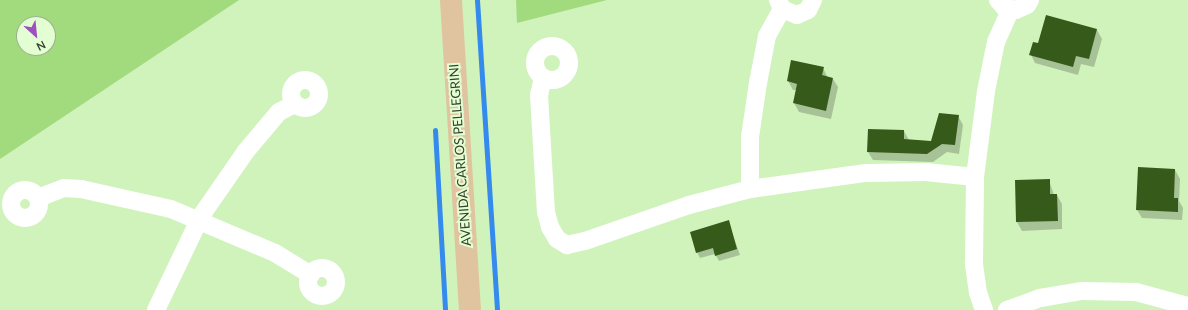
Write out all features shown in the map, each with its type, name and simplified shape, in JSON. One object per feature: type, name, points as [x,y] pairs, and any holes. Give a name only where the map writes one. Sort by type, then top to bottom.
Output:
[{"type":"main road","name":"AVENIDA CARLOS PELLEGRINI","points":[[451,0],[470,310]]},
{"type":"street","points":[[750,189],[750,137],[767,36],[780,4],[797,15],[808,10],[813,0]]},
{"type":"street","points":[[984,310],[978,293],[974,263],[975,177],[986,91],[1004,5],[1022,8],[1030,0]]},
{"type":"street","points":[[543,78],[539,95],[546,212],[550,228],[557,239],[567,245],[585,241],[689,205],[750,189],[866,173],[926,172],[975,177]]},
{"type":"street","points":[[156,310],[200,220],[246,151],[279,112],[295,104]]},
{"type":"street","points":[[38,198],[64,188],[81,189],[157,205],[200,220],[275,253],[311,275]]},
{"type":"street","points":[[1007,310],[1040,298],[1082,291],[1136,292],[1188,305]]},
{"type":"green space","points":[[0,0],[239,0],[0,159]]},
{"type":"green space","points":[[516,0],[607,0],[517,23]]},
{"type":"building","points":[[1046,15],[1097,29],[1089,59],[1076,56],[1073,67],[1029,55],[1033,42],[1038,43]]},
{"type":"building","points":[[791,60],[824,67],[822,75],[833,78],[826,111],[793,103],[797,84],[787,81]]},
{"type":"building","points":[[939,113],[959,115],[955,145],[942,144],[927,154],[867,152],[868,129],[904,130],[904,139],[931,141]]},
{"type":"building","points":[[1138,167],[1175,169],[1174,198],[1178,198],[1178,212],[1136,210]]},
{"type":"building","points":[[1050,179],[1050,194],[1057,194],[1058,221],[1016,222],[1015,180]]},
{"type":"building","points":[[729,220],[737,249],[715,256],[713,248],[696,253],[690,232]]},
{"type":"waterway","points":[[477,0],[497,310]]},
{"type":"waterway","points":[[435,130],[445,310]]}]
